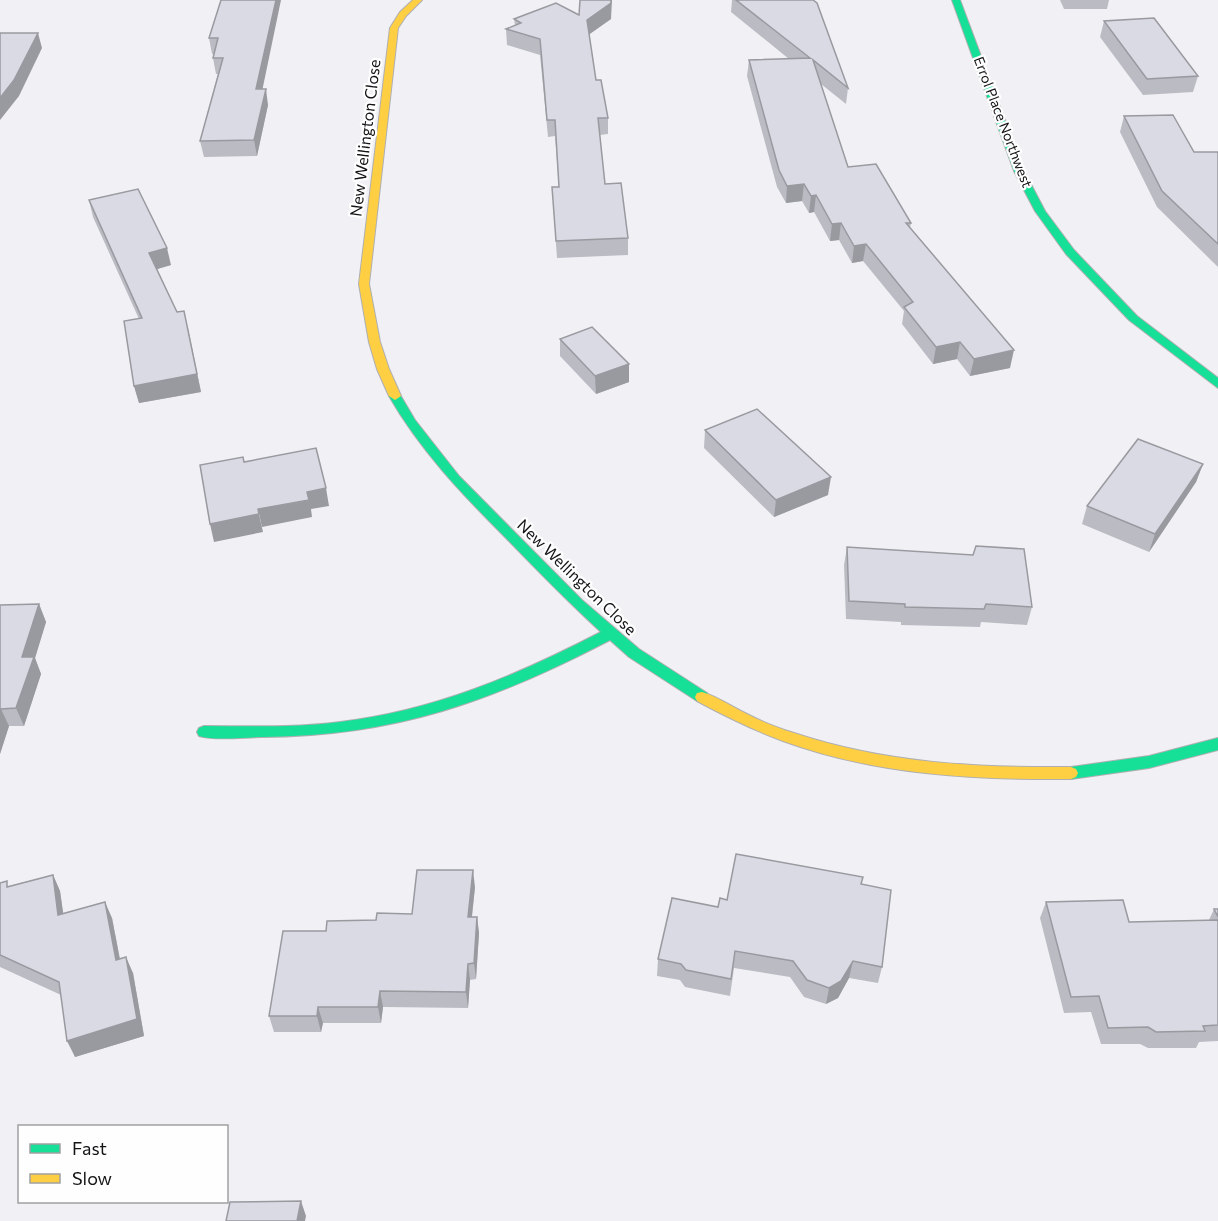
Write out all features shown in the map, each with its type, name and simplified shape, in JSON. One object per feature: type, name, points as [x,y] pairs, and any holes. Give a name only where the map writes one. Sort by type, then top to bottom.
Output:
[{"type":"street","name":"New Wellington Close","points":[[418,0],[403,14],[394,28],[364,284],[365,304],[381,369],[418,436],[452,478],[609,634],[666,675],[714,703],[774,730],[843,752],[917,768],[983,775],[1058,775],[1122,769],[1181,756],[1218,744]]},
{"type":"street","name":"Errol Place Northwest","points":[[956,0],[1019,171],[1040,210],[1070,252],[1133,318],[1218,384]]},
{"type":"street","points":[[204,732],[339,728],[402,719],[477,698],[547,669],[609,634]]},
{"type":"building","points":[[221,0],[276,0],[256,89],[266,89],[254,140],[200,141],[223,58],[213,58],[218,38],[209,38]]},
{"type":"building","points":[[580,0],[611,0],[611,3],[587,20],[596,80],[601,80],[608,118],[598,118],[605,184],[621,183],[628,238],[556,241],[552,187],[559,187],[555,120],[547,120],[540,39],[506,29],[521,23],[514,19],[556,3],[579,15]]},
{"type":"building","points":[[736,0],[813,0],[817,3],[848,88],[813,60],[848,167],[876,164],[911,223],[906,223],[1014,350],[974,359],[960,342],[936,347],[904,307],[913,302],[866,244],[854,246],[841,223],[832,224],[816,195],[811,196],[804,184],[787,186],[779,170],[749,60],[810,58]]},
{"type":"building","points":[[1154,18],[1198,76],[1147,79],[1104,21]]},
{"type":"building","points":[[0,33],[38,33],[14,80],[0,98]]},
{"type":"building","points":[[1173,115],[1194,152],[1218,152],[1218,244],[1162,191],[1124,116]]},
{"type":"building","points":[[138,189],[167,248],[149,253],[177,312],[184,311],[197,374],[134,386],[124,321],[142,318],[89,200]]},
{"type":"building","points":[[592,327],[629,364],[595,376],[560,339]]},
{"type":"building","points":[[757,409],[831,477],[776,500],[705,430]]},
{"type":"building","points":[[1138,439],[1203,464],[1155,534],[1087,506]]},
{"type":"building","points":[[316,448],[326,488],[307,492],[309,500],[258,509],[259,514],[210,524],[200,465],[243,457],[244,462]]},
{"type":"building","points":[[976,546],[1024,549],[1032,607],[986,604],[984,609],[905,607],[905,604],[849,601],[847,547],[973,555]]},
{"type":"building","points":[[39,604],[22,657],[34,657],[16,708],[0,711],[0,605]]},
{"type":"building","points":[[736,854],[863,877],[861,884],[891,890],[882,967],[853,961],[841,981],[829,988],[807,980],[793,961],[735,951],[731,979],[686,970],[681,964],[658,959],[672,898],[718,907],[720,898],[727,900]]},
{"type":"building","points":[[417,870],[473,870],[468,917],[477,917],[474,963],[468,964],[466,992],[380,991],[378,1007],[318,1007],[317,1016],[269,1016],[283,931],[326,931],[327,921],[376,920],[377,913],[412,914]]},
{"type":"building","points":[[53,875],[58,915],[105,902],[116,960],[126,957],[137,1019],[67,1041],[59,982],[0,955],[0,883],[7,881],[7,887]]},
{"type":"building","points":[[1123,900],[1129,922],[1218,920],[1218,1025],[1203,1026],[1205,1031],[1156,1032],[1148,1027],[1108,1028],[1099,996],[1071,997],[1046,902]]},
{"type":"building","points":[[301,1201],[297,1221],[226,1221],[230,1202]]},
{"type":"traffic: fast","points":[[956,0],[1019,171],[1040,211],[1070,252],[1133,318],[1218,384]]},
{"type":"traffic: fast","points":[[395,396],[410,422],[455,479],[577,603],[634,653],[702,697]]},
{"type":"traffic: fast","points":[[204,732],[323,730],[376,723],[411,715],[446,706],[513,681],[609,634]]},
{"type":"traffic: fast","points":[[1071,773],[1149,762],[1218,744]]},
{"type":"traffic: slow","points":[[395,396],[388,383],[374,342],[364,284],[394,28],[403,14],[418,0]]},
{"type":"traffic: slow","points":[[702,697],[744,719],[788,737],[834,751],[880,761],[976,772],[1071,773]]}]
